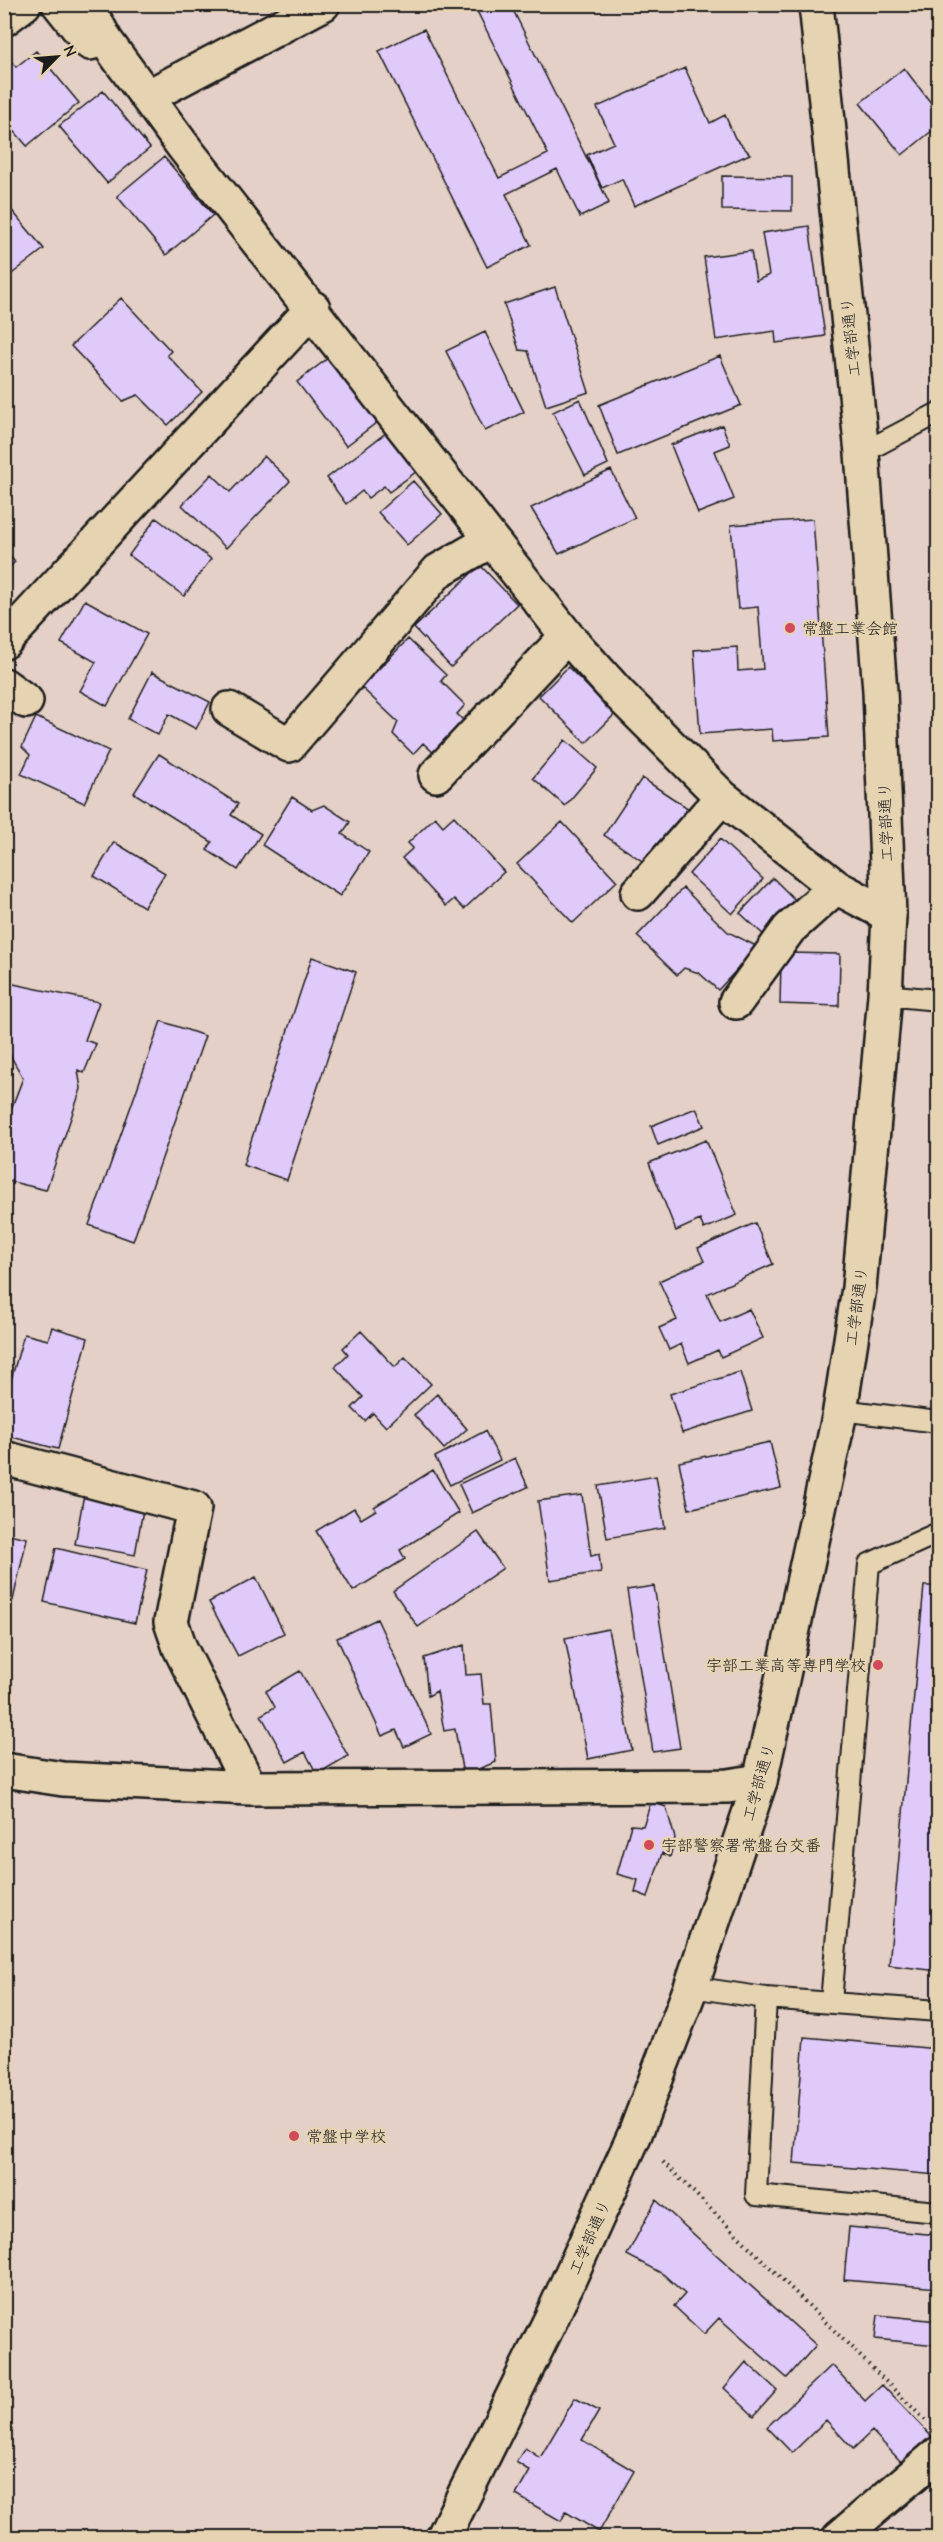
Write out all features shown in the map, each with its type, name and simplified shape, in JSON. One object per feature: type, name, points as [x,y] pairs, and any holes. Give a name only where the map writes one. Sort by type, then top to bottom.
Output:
[{"type":"street","points":[[4,19],[24,4]]},
{"type":"street","points":[[59,4],[87,43],[106,41]]},
{"type":"street","points":[[86,4],[106,41],[147,97],[313,308],[490,541],[567,636],[620,695],[722,797],[836,887],[889,915]]},
{"type":"street","points":[[147,97],[323,4]]},
{"type":"street","name":"工学部通り","points":[[443,2538],[552,2319],[635,2134],[691,1987],[760,1781],[841,1410],[859,1288],[885,995],[889,915],[880,691],[861,453],[816,4]]},
{"type":"street","points":[[4,642],[313,308]]},
{"type":"street","points":[[229,709],[289,746],[438,572],[490,541]]},
{"type":"street","points":[[435,775],[567,636]]},
{"type":"street","points":[[638,893],[722,797]]},
{"type":"street","points":[[736,1002],[789,929],[836,887]]},
{"type":"street","points":[[4,1458],[194,1508],[171,1622],[180,1648],[250,1788]]},
{"type":"street","points":[[4,1770],[63,1779],[250,1788],[728,1786],[760,1781]]},
{"type":"street","points":[[839,2538],[934,2439]]},
{"type":"lane","points":[[861,453],[939,413]]},
{"type":"lane","points":[[885,995],[939,1000]]},
{"type":"lane","points":[[841,1410],[939,1422]]},
{"type":"lane","points":[[831,2002],[869,1564],[939,1533]]},
{"type":"lane","points":[[691,1987],[766,1998],[939,2011]]},
{"type":"lane","points":[[766,1998],[756,2195],[939,2212]]},
{"type":"path","points":[[635,2134],[934,2439]]},
{"type":"building","points":[[510,4],[609,203],[580,217],[557,169],[506,194],[531,245],[487,267],[379,51],[424,29],[499,178],[548,154],[474,5]]},
{"type":"building","points":[[36,51],[79,103],[27,146],[4,119],[4,53],[16,67]]},
{"type":"building","points":[[685,68],[710,123],[725,115],[735,138],[750,154],[634,206],[622,179],[602,188],[587,155],[614,143],[597,107]]},
{"type":"building","points":[[904,68],[938,112],[938,126],[902,155],[860,103]]},
{"type":"building","points":[[103,91],[150,148],[107,183],[59,126]]},
{"type":"building","points":[[164,157],[213,215],[166,255],[117,196]]},
{"type":"building","points":[[722,176],[792,177],[792,211],[722,210]]},
{"type":"building","points":[[4,201],[44,249],[4,280]]},
{"type":"building","points":[[809,226],[825,336],[776,343],[775,331],[716,340],[704,257],[751,251],[756,281],[769,275],[762,233]]},
{"type":"building","points":[[555,287],[589,392],[546,406],[528,351],[519,350],[504,304]]},
{"type":"building","points":[[121,298],[171,351],[167,355],[202,392],[168,425],[138,395],[123,401],[71,346]]},
{"type":"building","points":[[485,332],[524,412],[485,431],[446,351]]},
{"type":"building","points":[[332,355],[381,419],[346,446],[297,382]]},
{"type":"building","points":[[720,356],[741,405],[618,455],[599,405]]},
{"type":"building","points":[[580,399],[608,464],[585,475],[553,412]]},
{"type":"building","points":[[722,425],[730,445],[715,451],[734,499],[698,513],[671,445]]},
{"type":"building","points":[[387,432],[417,471],[389,492],[384,486],[368,498],[362,491],[346,504],[327,478]]},
{"type":"building","points":[[264,456],[290,481],[226,548],[182,505],[212,474],[230,492]]},
{"type":"building","points":[[611,470],[635,518],[559,554],[531,508]]},
{"type":"building","points":[[413,481],[442,514],[407,545],[378,512]]},
{"type":"building","points":[[156,518],[211,559],[184,596],[129,555]]},
{"type":"building","name":"常盤工業会館","points":[[813,519],[829,737],[773,741],[772,729],[700,734],[694,650],[737,647],[738,671],[763,669],[758,607],[738,609],[731,525]]},
{"type":"building","points":[[4,550],[15,562],[4,572]]},
{"type":"building","points":[[480,565],[517,604],[451,667],[414,628]]},
{"type":"building","points":[[85,600],[147,634],[107,706],[80,691],[96,662],[61,643]]},
{"type":"building","points":[[408,639],[446,675],[441,681],[465,705],[457,714],[465,722],[435,754],[423,743],[413,754],[393,734],[398,722],[361,687]]},
{"type":"building","points":[[568,667],[615,714],[586,743],[539,696]]},
{"type":"building","points":[[152,672],[210,702],[196,729],[169,714],[158,735],[128,719]]},
{"type":"building","points":[[36,717],[109,751],[84,803],[21,774],[30,755],[22,747]]},
{"type":"building","points":[[565,740],[597,768],[565,806],[533,778]]},
{"type":"building","points":[[159,754],[238,804],[231,815],[261,834],[238,870],[207,850],[212,842],[134,793]]},
{"type":"building","points":[[642,778],[689,809],[651,867],[604,835]]},
{"type":"building","points":[[292,797],[312,810],[324,805],[350,822],[342,834],[369,852],[340,896],[262,845]]},
{"type":"building","points":[[454,816],[504,872],[464,909],[454,899],[446,906],[402,858],[413,848],[408,843],[435,817],[443,826]]},
{"type":"building","points":[[562,822],[617,881],[573,923],[517,864]]},
{"type":"building","points":[[720,839],[763,879],[732,914],[689,874]]},
{"type":"building","points":[[114,842],[165,873],[144,907],[94,876]]},
{"type":"building","points":[[773,878],[797,902],[765,936],[740,913]]},
{"type":"building","points":[[683,888],[728,932],[758,947],[718,990],[699,973],[684,968],[677,975],[637,936]]},
{"type":"building","points":[[788,953],[840,954],[839,1006],[780,1004],[781,961]]},
{"type":"building","points":[[312,957],[356,972],[287,1180],[243,1165]]},
{"type":"building","points":[[4,982],[99,1002],[85,1040],[96,1044],[84,1073],[78,1070],[81,1089],[46,1190],[4,1180],[4,1128],[23,1078],[4,1044]]},
{"type":"building","points":[[161,1021],[205,1036],[133,1241],[89,1225]]},
{"type":"building","points":[[696,1108],[704,1126],[658,1145],[651,1126]]},
{"type":"building","points":[[706,1140],[737,1215],[704,1229],[700,1220],[676,1231],[649,1163]]},
{"type":"building","points":[[755,1223],[773,1264],[707,1294],[720,1322],[749,1309],[763,1338],[721,1357],[718,1350],[689,1363],[681,1344],[669,1350],[659,1328],[677,1320],[659,1281],[704,1261],[698,1248]]},
{"type":"building","points":[[52,1327],[88,1338],[58,1449],[4,1435],[4,1405],[24,1334],[48,1340]]},
{"type":"building","points":[[361,1331],[395,1367],[405,1357],[431,1384],[386,1427],[373,1413],[365,1421],[352,1408],[363,1397],[335,1367],[348,1354],[343,1348]]},
{"type":"building","points":[[740,1372],[752,1411],[682,1433],[670,1394]]},
{"type":"building","points":[[437,1394],[467,1429],[444,1449],[414,1415]]},
{"type":"building","points":[[485,1431],[500,1460],[450,1485],[435,1457]]},
{"type":"building","points":[[770,1442],[781,1488],[689,1509],[679,1462]]},
{"type":"building","points":[[515,1458],[528,1487],[472,1513],[459,1484]]},
{"type":"building","points":[[433,1470],[459,1513],[400,1550],[405,1559],[353,1591],[316,1531],[354,1508],[361,1519],[376,1510],[374,1507]]},
{"type":"building","points":[[656,1476],[665,1528],[607,1538],[598,1486]]},
{"type":"building","points":[[84,1494],[144,1504],[135,1555],[75,1544]]},
{"type":"building","points":[[582,1495],[591,1556],[599,1554],[601,1572],[550,1580],[538,1501]]},
{"type":"building","points":[[478,1532],[503,1568],[418,1627],[393,1591]]},
{"type":"building","points":[[4,1533],[27,1538],[13,1600],[4,1598]]},
{"type":"building","points":[[56,1548],[147,1570],[135,1623],[44,1602]]},
{"type":"building","points":[[256,1577],[284,1633],[238,1656],[209,1602]]},
{"type":"building","points":[[654,1586],[680,1748],[653,1752],[627,1590]]},
{"type":"building","points":[[924,1586],[938,1586],[938,1971],[889,1965]]},
{"type":"building","points":[[377,1619],[431,1734],[404,1747],[396,1730],[382,1736],[337,1638]]},
{"type":"building","points":[[608,1629],[632,1750],[588,1759],[565,1638]]},
{"type":"building","points":[[464,1645],[466,1675],[481,1674],[484,1704],[491,1704],[496,1762],[463,1775],[455,1729],[444,1731],[437,1691],[428,1696],[424,1658]]},
{"type":"building","points":[[300,1671],[348,1756],[317,1774],[305,1752],[287,1762],[261,1715],[275,1707],[266,1691]]},
{"type":"building","name":"宇部警察署常盤台交番","points":[[651,1802],[666,1807],[675,1838],[670,1857],[662,1853],[648,1897],[635,1892],[638,1880],[617,1874],[631,1825],[643,1826]]},
{"type":"building","points":[[804,2037],[938,2049],[938,2175],[794,2163]]},
{"type":"building","points":[[656,2200],[816,2345],[787,2378],[719,2318],[704,2334],[674,2306],[685,2294],[663,2274],[627,2255]]},
{"type":"building","points":[[849,2227],[938,2235],[938,2288],[844,2280]]},
{"type":"building","points":[[878,2315],[938,2321],[937,2345],[875,2339]]},
{"type":"building","points":[[746,2362],[777,2390],[754,2416],[724,2388]]},
{"type":"building","points":[[832,2365],[865,2401],[882,2385],[932,2437],[903,2464],[872,2431],[853,2449],[826,2420],[792,2453],[767,2427]]},
{"type":"building","points":[[575,2398],[599,2411],[582,2440],[634,2471],[599,2532],[566,2512],[561,2521],[516,2495],[530,2471],[516,2462],[525,2448],[540,2458]]},
{"type":"place","name":"常盤工業会館","points":[[790,628]]},
{"type":"place","name":"宇部工業高等専門学校","points":[[878,1665]]},
{"type":"place","name":"宇部警察署常盤台交番","points":[[649,1845]]},
{"type":"place","name":"常盤中学校","points":[[294,2136]]}]
